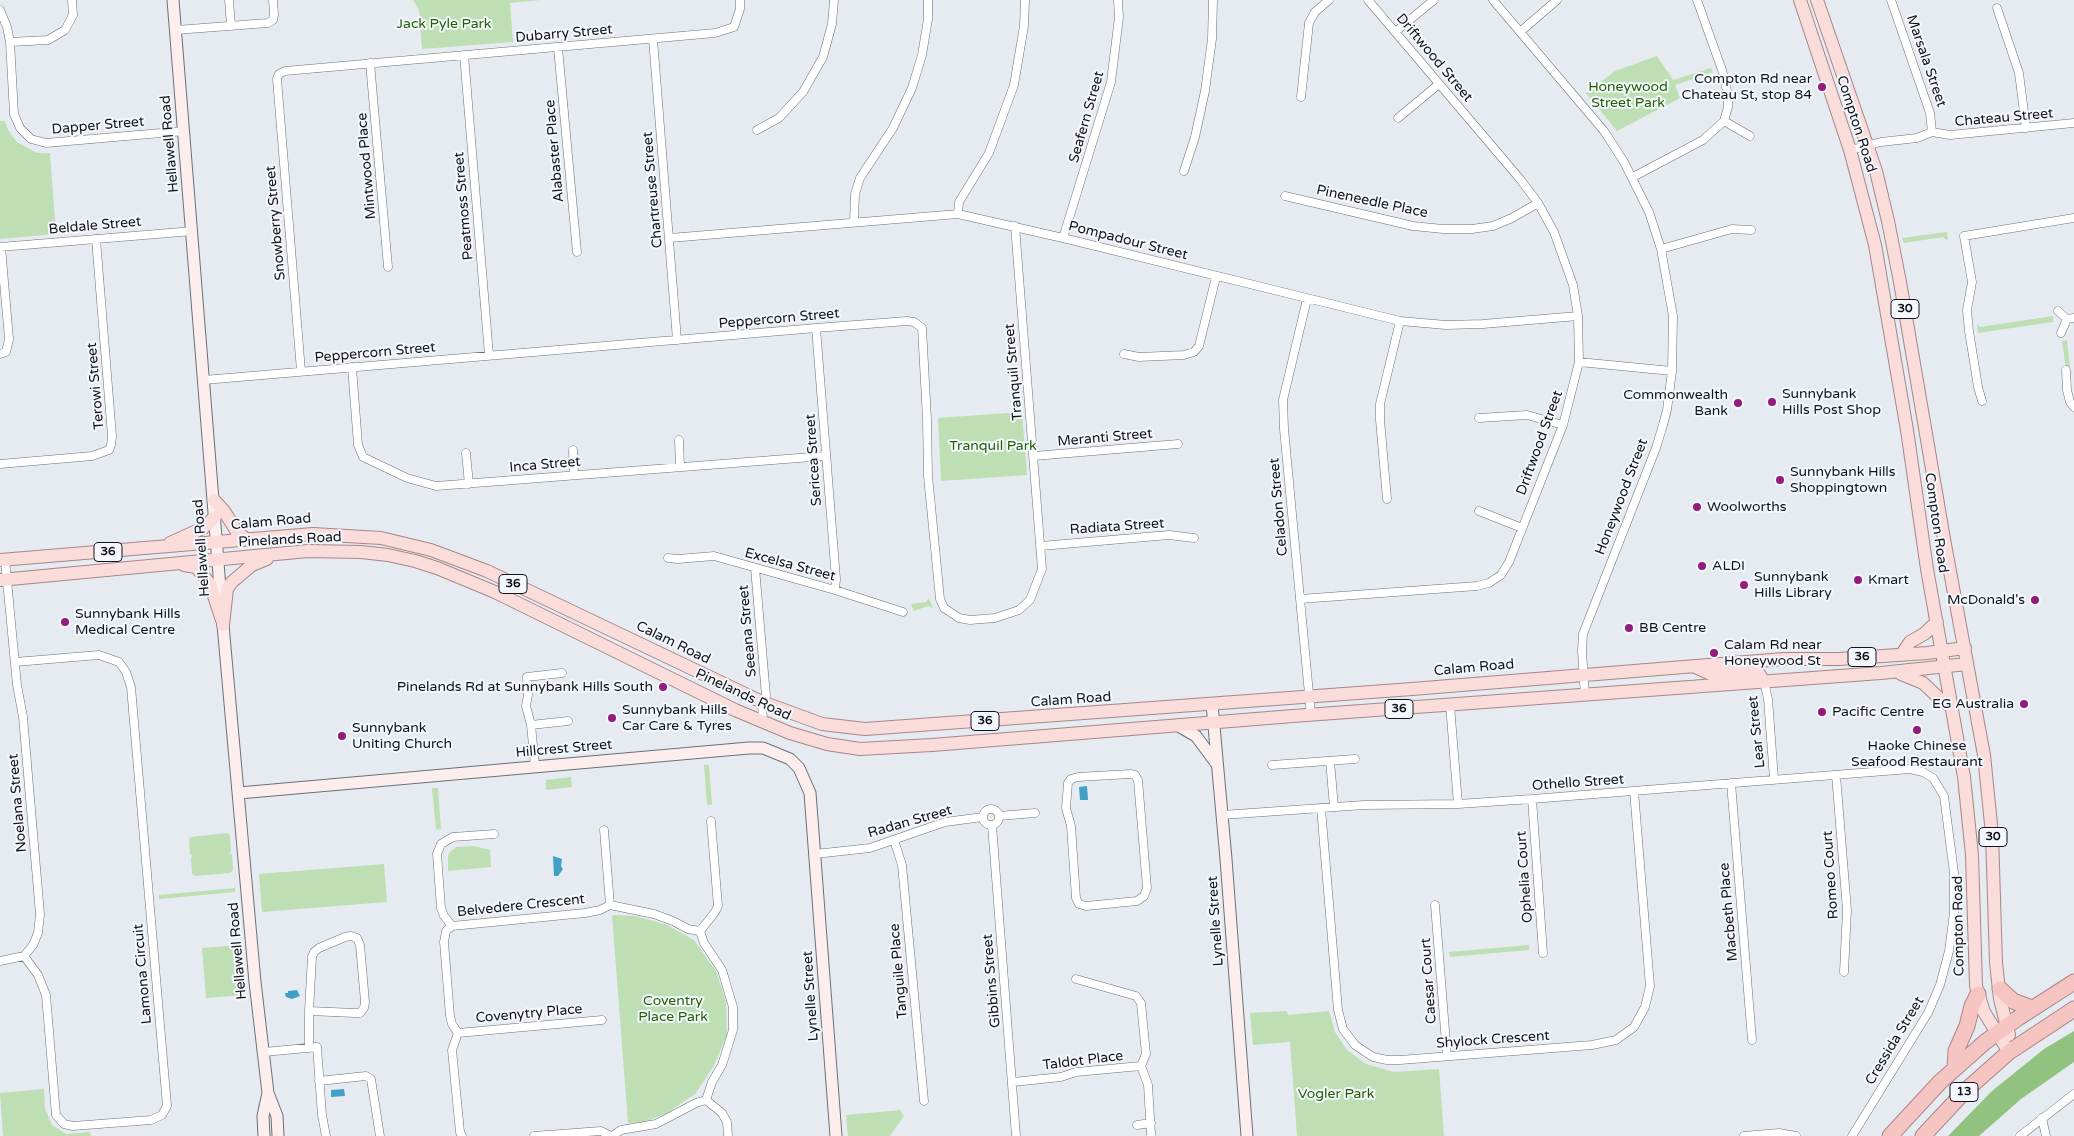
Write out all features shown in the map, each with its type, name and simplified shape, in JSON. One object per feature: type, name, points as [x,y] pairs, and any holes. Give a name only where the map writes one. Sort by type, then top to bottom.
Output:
[{"type":"highway","name":"13","points":[[1890,1136],[1922,1100],[1955,1068],[2032,1008],[2074,982]]},
{"type":"highway","points":[[2000,989],[2014,1001],[2032,1008]]},
{"type":"highway","name":"30","points":[[1955,1068],[1956,1051],[1978,994]]},
{"type":"highway","name":"13","points":[[1923,1136],[1964,1092],[2011,1050],[2074,1009]]},
{"type":"main road","name":"Compton Road","points":[[1800,0],[1850,150],[1877,253],[1906,423],[1927,569],[1964,777],[1971,838],[1975,978],[1984,1012],[2002,1030]]},
{"type":"main road","name":"Compton Road","points":[[1817,0],[1867,145],[1893,243],[1948,565],[1983,748],[1994,857],[1995,949],[2000,989],[2002,1030],[2011,1050]]},
{"type":"main road","points":[[214,500],[224,511],[237,532],[246,539]]},
{"type":"main road","points":[[161,548],[197,531],[215,517]]},
{"type":"main road","name":"Calam Road","points":[[217,542],[334,534],[381,538],[431,550],[487,571],[762,702],[822,724],[878,730],[1583,674],[1774,660],[1839,659],[1965,648]]},
{"type":"main road","name":"36","points":[[3,560],[217,542]]},
{"type":"main road","name":"Pinelands Road","points":[[4,580],[281,554],[362,552],[415,561],[444,570],[495,592],[735,710],[805,739],[850,748],[887,749],[1177,725]]},
{"type":"main road","points":[[224,625],[227,589],[232,582],[252,566],[281,554]]},
{"type":"main road","points":[[178,564],[196,568],[204,574],[213,589],[224,625]]},
{"type":"main road","points":[[1902,654],[1910,642],[1924,634],[1937,622]]},
{"type":"main road","name":"36","points":[[1177,725],[1585,696],[1896,672],[1968,664]]},
{"type":"main road","points":[[1693,666],[1713,675],[1758,672],[1764,682]]},
{"type":"main road","points":[[1896,672],[1923,683],[1940,699],[1952,706]]},
{"type":"street","points":[[10,42],[48,40],[65,30],[73,15],[72,0]]},
{"type":"street","name":"Hellawell Road","points":[[173,0],[218,560],[255,982],[268,1093],[277,1116],[278,1136]]},
{"type":"street","points":[[229,0],[231,26]]},
{"type":"street","points":[[176,30],[268,23],[273,20],[273,0]]},
{"type":"street","name":"Dubarry Street","points":[[279,74],[285,71],[370,63],[715,33],[734,27],[740,9],[740,0]]},
{"type":"street","points":[[757,130],[780,118],[803,92],[823,57],[832,24],[834,0]]},
{"type":"street","points":[[854,222],[854,194],[860,178],[893,128],[912,88],[924,46],[928,19],[928,0]]},
{"type":"street","points":[[958,214],[959,202],[988,152],[1014,85],[1024,26],[1025,0]]},
{"type":"street","name":"Seafern Street","points":[[1063,238],[1111,82],[1117,33],[1118,0]]},
{"type":"street","points":[[1184,171],[1195,137],[1205,91],[1212,39],[1213,0]]},
{"type":"street","points":[[1301,97],[1309,23],[1315,12],[1329,0]]},
{"type":"street","name":"Driftwood Street","points":[[1300,599],[1476,586],[1489,583],[1501,575],[1510,562],[1562,425],[1579,362],[1578,316],[1573,285],[1565,258],[1554,232],[1538,203],[1368,0]]},
{"type":"street","points":[[1395,32],[1434,0]]},
{"type":"street","name":"Honeywood Street","points":[[1493,0],[1604,131],[1633,177],[1649,212],[1661,249],[1673,316],[1672,371],[1667,410],[1656,448],[1583,634],[1582,651],[1585,696]]},
{"type":"street","points":[[1520,32],[1557,0]]},
{"type":"street","points":[[1633,177],[1703,140],[1724,121],[1728,107],[1728,95],[1722,70],[1697,0]]},
{"type":"street","name":"Marsala Street","points":[[1891,0],[1930,113],[1932,132]]},
{"type":"street","points":[[1997,8],[2019,73],[2026,128]]},
{"type":"street","name":"Dapper Street","points":[[0,10],[7,27],[10,42],[14,114],[20,128],[31,139],[46,143],[184,131]]},
{"type":"street","name":"Chartreuse Street","points":[[653,39],[677,340]]},
{"type":"street","name":"Alabaster Place","points":[[558,48],[576,252]]},
{"type":"street","name":"Peatmoss Street","points":[[464,55],[489,355]]},
{"type":"street","name":"Mintwood Place","points":[[370,63],[388,267]]},
{"type":"street","name":"Snowberry Street","points":[[279,74],[277,79],[300,371]]},
{"type":"street","points":[[1398,118],[1439,84]]},
{"type":"street","points":[[1724,121],[1750,136]]},
{"type":"street","name":"Chateau Street","points":[[1850,150],[1883,141],[1917,138],[1932,132],[1950,135],[2074,123]]},
{"type":"street","name":"Pineneedle Place","points":[[1285,196],[1413,226],[1443,229],[1472,229],[1493,226],[1512,218],[1538,203]]},
{"type":"street","name":"Pompadour Street","points":[[670,238],[958,214],[1400,320],[1446,325],[1483,324],[1578,316]]},
{"type":"street","points":[[1982,401],[1969,331],[1967,310],[1972,282],[1964,247],[1964,236],[2074,218]]},
{"type":"street","name":"Tranquil Street","points":[[1014,226],[1041,546]]},
{"type":"street","points":[[1661,249],[1732,229],[1751,230]]},
{"type":"street","name":"Beldale Street","points":[[0,247],[193,231]]},
{"type":"street","name":"Terowi Street","points":[[0,464],[92,456],[109,450],[112,436],[96,239]]},
{"type":"street","points":[[0,247],[9,339],[6,352],[0,354]]},
{"type":"street","points":[[1124,354],[1138,357],[1184,355],[1194,352],[1199,346],[1216,277]]},
{"type":"street","name":"Celadon Street","points":[[1307,299],[1283,400],[1284,429],[1311,715]]},
{"type":"street","points":[[2058,311],[2071,318],[2061,333]]},
{"type":"street","points":[[1387,499],[1380,404],[1400,320]]},
{"type":"street","name":"Peppercorn Street","points":[[204,380],[816,328],[914,322],[922,328],[929,485],[938,591],[944,608],[952,615],[970,620],[995,618],[1019,610],[1030,600],[1036,587],[1042,569],[1041,546]]},
{"type":"street","name":"Sericea Street","points":[[816,328],[836,579],[835,590]]},
{"type":"street","points":[[1579,362],[1672,371]]},
{"type":"street","name":"Inca Street","points":[[352,368],[358,445],[363,457],[407,478],[436,486],[825,456]]},
{"type":"street","points":[[2066,370],[2067,390],[2070,402],[2074,407]]},
{"type":"street","points":[[1479,418],[1527,415],[1562,425]]},
{"type":"street","points":[[679,440],[680,467]]},
{"type":"street","name":"Meranti Street","points":[[1034,456],[1178,444]]},
{"type":"street","points":[[573,450],[574,475]]},
{"type":"street","points":[[466,453],[469,484]]},
{"type":"street","points":[[1479,511],[1522,528]]},
{"type":"street","name":"Radiata Street","points":[[1041,546],[1169,535],[1194,538]]},
{"type":"street","name":"Excelsa Street","points":[[668,558],[714,556],[835,590],[903,612]]},
{"type":"street","name":"Noelana Street","points":[[3,560],[4,580],[23,717],[40,914],[38,933],[33,945],[24,956]]},
{"type":"street","name":"Seeana Street","points":[[755,568],[766,696],[762,702],[763,721]]},
{"type":"street","name":"Lamona Circuit","points":[[15,662],[99,655],[119,662],[126,672],[131,687],[167,1106],[162,1114],[150,1120],[73,1126],[64,1124],[56,1115],[46,995],[38,975],[24,956]]},
{"type":"street","points":[[535,766],[532,725],[526,706],[528,695],[527,676],[562,673]]},
{"type":"street","name":"Lear Street","points":[[1764,682],[1768,699],[1774,779]]},
{"type":"street","name":"Lynelle Street","points":[[1212,704],[1246,1136]]},
{"type":"street","points":[[1450,705],[1458,804]]},
{"type":"street","points":[[532,725],[568,721]]},
{"type":"street","points":[[1177,725],[1196,736],[1217,764]]},
{"type":"street","name":"Hillcrest Street","points":[[239,793],[535,766],[763,748],[790,759],[799,768],[810,793],[815,854]]},
{"type":"street","points":[[1272,765],[1355,759]]},
{"type":"street","points":[[1330,761],[1334,807]]},
{"type":"street","name":"Othello Street","points":[[1222,815],[1334,807],[1458,804],[1910,769],[1923,772],[1933,778]]},
{"type":"street","points":[[1135,775],[1138,780],[1147,888],[1144,896],[1136,901],[1086,906],[1079,904],[1076,898],[1071,826],[1066,808],[1066,790],[1071,779],[1135,775]]},
{"type":"street","name":"Romeo Court","points":[[1836,775],[1847,910],[1844,972]]},
{"type":"street","name":"Cressida Street","points":[[1852,1136],[1928,1013],[1940,985],[1949,952],[1954,912],[1954,873],[1944,796],[1933,778]]},
{"type":"street","name":"Macbeth Place","points":[[1731,783],[1752,1040]]},
{"type":"street","name":"Shylock Crescent","points":[[1321,808],[1338,1010],[1343,1028],[1355,1044],[1373,1057],[1386,1060],[1592,1046],[1616,1040],[1634,1026],[1645,1007],[1650,986],[1634,791]]},
{"type":"street","name":"Ophelia Court","points":[[1532,799],[1544,953]]},
{"type":"street","points":[[992,808],[997,811],[999,816],[996,823],[992,825],[986,823],[983,817],[984,812],[992,808]]},
{"type":"street","points":[[999,816],[1035,812]]},
{"type":"street","name":"Radan Street","points":[[815,854],[870,848],[945,822],[983,817]]},
{"type":"street","points":[[700,931],[718,906],[711,821]]},
{"type":"street","name":"Gibbins Street","points":[[992,825],[1016,1136]]},
{"type":"street","points":[[604,830],[610,905],[654,914],[688,929],[700,931]]},
{"type":"street","points":[[452,926],[444,916],[441,908],[437,854],[441,844],[454,838],[494,834]]},
{"type":"street","name":"Tanguile Place","points":[[894,840],[902,865],[924,1101]]},
{"type":"street","name":"Lynelle Street","points":[[815,854],[836,1136]]},
{"type":"street","name":"Belvedere Crescent","points":[[458,1033],[452,1024],[450,1016],[444,942],[446,932],[452,926],[585,913],[600,910],[610,905]]},
{"type":"street","name":"Caesar Court","points":[[1435,905],[1447,1056]]},
{"type":"street","points":[[700,931],[704,943],[722,970],[733,1007],[733,1030],[728,1049],[712,1082],[706,1100]]},
{"type":"street","points":[[309,1011],[355,1013],[360,1012],[364,1008],[360,945],[357,938],[345,937],[319,948],[312,957],[309,1011],[326,1136]]},
{"type":"street","points":[[0,961],[24,956]]},
{"type":"street","name":"Taldot Place","points":[[1013,1082],[1061,1077],[1076,1072],[1141,1066],[1146,1054],[1141,1003],[1136,996],[1076,979]]},
{"type":"street","name":"Covenytry Place","points":[[458,1033],[602,1020]]},
{"type":"street","points":[[458,1033],[452,1050],[462,1136]]},
{"type":"street","points":[[264,1052],[313,1048]]},
{"type":"street","points":[[1141,1066],[1148,1085],[1151,1134]]},
{"type":"street","points":[[319,1081],[366,1076],[371,1079],[380,1136]]},
{"type":"street","name":"Hellawell Road","points":[[264,1136],[263,1116],[268,1093]]},
{"type":"street","points":[[2020,1136],[2074,1094]]},
{"type":"street","points":[[534,1136],[601,1131],[612,1136],[621,1130],[656,1124],[696,1103],[706,1100]]},
{"type":"street","points":[[706,1100],[722,1113],[727,1122],[728,1136]]},
{"type":"street","points":[[2042,1118],[2046,1136]]},
{"type":"street","points":[[1136,1125],[1151,1123]]},
{"type":"street","points":[[1744,1136],[1779,1134],[1796,1136]]},
{"type":"green space","name":"Jack Pyle Park","points":[[413,0],[541,0],[510,3],[513,42],[422,49],[419,10]]},
{"type":"green space","name":"Honeywood Street Park","points":[[1657,56],[1673,80],[1711,68],[1713,72],[1675,85],[1680,98],[1617,131],[1586,93],[1615,71]]},
{"type":"green space","points":[[0,121],[5,121],[8,130],[17,142],[37,153],[50,153],[56,234],[0,239]]},
{"type":"green space","points":[[1947,232],[1948,241],[1943,237],[1904,243],[1902,238]]},
{"type":"green space","points":[[2053,316],[2053,322],[1978,333],[1977,324],[1980,327]]},
{"type":"green space","points":[[2067,340],[2070,368],[2066,369],[2062,341]]},
{"type":"green space","name":"Tranquil Park","points":[[1022,412],[1027,475],[941,481],[938,418]]},
{"type":"green space","points":[[929,598],[933,608],[928,606],[914,611],[911,604],[926,602]]},
{"type":"green space","points":[[704,765],[709,765],[712,805],[707,805]]},
{"type":"green space","points":[[571,777],[572,787],[546,790],[546,780]]},
{"type":"green space","points":[[432,788],[438,788],[441,829],[436,830]]},
{"type":"green space","points":[[227,833],[230,835],[231,851],[229,853],[232,855],[233,870],[230,873],[195,876],[192,874],[192,856],[190,854],[189,839],[191,837]]},
{"type":"green space","points":[[473,846],[490,850],[491,867],[448,871],[448,855],[450,852],[456,847]]},
{"type":"green space","points":[[384,864],[387,902],[262,912],[259,874]]},
{"type":"green space","points":[[235,888],[235,892],[159,899],[159,895]]},
{"type":"green space","name":"Coventry Place Park","points":[[612,915],[636,916],[667,925],[694,940],[716,971],[726,1001],[727,1035],[713,1067],[695,1094],[667,1113],[645,1122],[628,1123]]},
{"type":"green space","points":[[240,945],[244,995],[206,998],[202,948]]},
{"type":"green space","points":[[1529,945],[1529,950],[1450,957],[1449,952]]},
{"type":"green space","name":"Vogler Park","points":[[1287,1011],[1288,1015],[1329,1011],[1335,1032],[1347,1050],[1366,1064],[1394,1072],[1439,1069],[1444,1136],[1297,1136],[1290,1042],[1253,1045],[1250,1013]]},
{"type":"green space","points":[[2074,1031],[2074,1062],[2021,1099],[1979,1136],[1948,1136],[1992,1091],[2044,1049]]},
{"type":"green space","points":[[44,1089],[45,1109],[52,1125],[66,1134],[90,1132],[91,1136],[3,1136],[0,1093]]},
{"type":"green space","points":[[900,1110],[904,1116],[890,1136],[848,1136],[846,1115]]},
{"type":"water","points":[[1087,786],[1088,800],[1080,800],[1079,787]]},
{"type":"water","points":[[553,856],[562,859],[561,866],[563,869],[558,876],[554,876]]},
{"type":"water","points":[[297,990],[300,996],[292,999],[286,997],[285,993],[288,993],[288,991]]},
{"type":"water","points":[[344,1089],[345,1096],[331,1097],[331,1090]]},
{"type":"place","name":"Compton Rd near Chateau St, stop 84","points":[[1822,87]]},
{"type":"place","name":"Sunnybank Hills Post Shop","points":[[1772,402]]},
{"type":"place","name":"Commonwealth Bank","points":[[1738,403]]},
{"type":"place","name":"Sunnybank Hills Shoppingtown","points":[[1780,480]]},
{"type":"place","name":"Woolworths","points":[[1697,507]]},
{"type":"place","name":"ALDI","points":[[1702,566]]},
{"type":"place","name":"Kmart","points":[[1858,580]]},
{"type":"place","name":"Sunnybank Hills Library","points":[[1744,585]]},
{"type":"place","name":"McDonald's","points":[[2035,600]]},
{"type":"place","name":"Sunnybank Hills Medical Centre","points":[[65,622]]},
{"type":"place","name":"BB Centre","points":[[1629,628]]},
{"type":"place","name":"Calam Rd near Honeywood St","points":[[1714,653]]},
{"type":"place","name":"Pinelands Rd at Sunnybank Hills South","points":[[663,687]]},
{"type":"place","name":"EG Australia","points":[[2024,704]]},
{"type":"place","name":"Pacific Centre","points":[[1822,712]]},
{"type":"place","name":"Sunnybank Hills Car Care & Tyres","points":[[612,718]]},
{"type":"place","name":"Haoke Chinese Seafood Restaurant","points":[[1917,730]]},
{"type":"place","name":"Sunnybank Uniting Church","points":[[342,736]]}]
